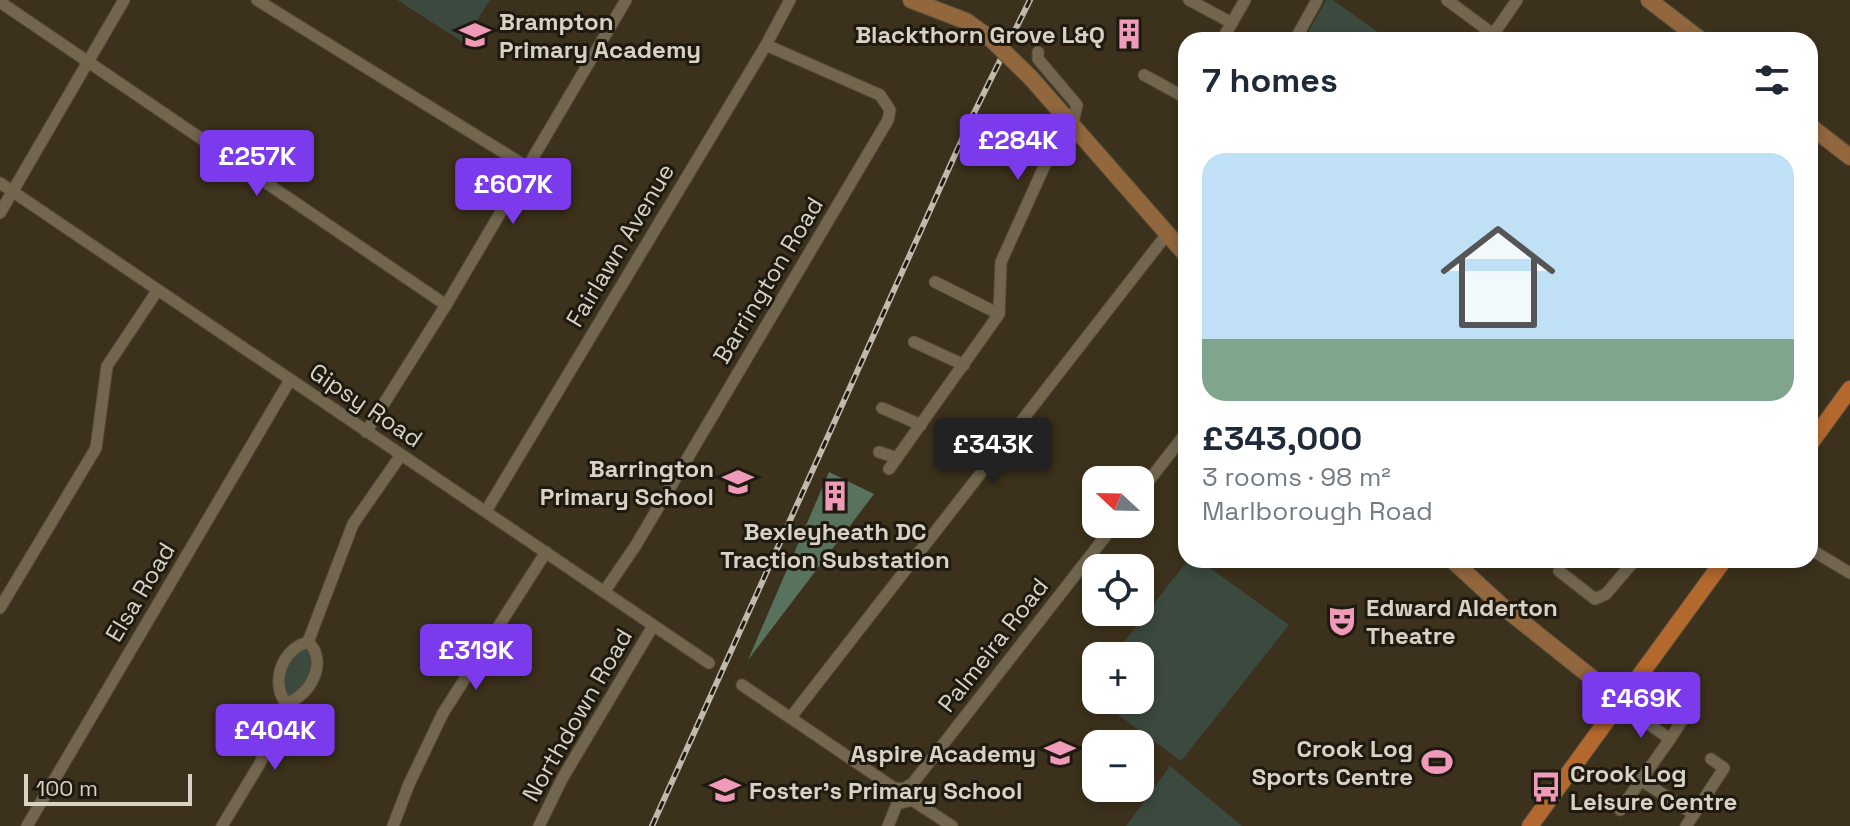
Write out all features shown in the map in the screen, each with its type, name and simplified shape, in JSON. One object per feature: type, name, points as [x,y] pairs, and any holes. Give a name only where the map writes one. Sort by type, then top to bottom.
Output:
[{"type":"main road","points":[[1818,433],[1850,389]]},
{"type":"main road","points":[[1530,826],[1718,568]]},
{"type":"street","points":[[0,213],[124,0]]},
{"type":"street","points":[[257,0],[527,167]]},
{"type":"street","points":[[366,432],[446,305],[626,0]]},
{"type":"street","name":"Fairlawn Avenue","points":[[486,511],[790,0]]},
{"type":"street","points":[[911,0],[966,21],[990,38],[1031,78],[1178,246]]},
{"type":"street","points":[[1189,0],[1232,23]]},
{"type":"street","points":[[1227,32],[1245,0]]},
{"type":"street","points":[[1299,32],[1317,0]]},
{"type":"street","points":[[1447,0],[1485,32]]},
{"type":"street","points":[[1495,32],[1517,0]]},
{"type":"street","points":[[1649,0],[1687,32]]},
{"type":"street","points":[[0,2],[446,305]]},
{"type":"street","name":"Barrington Road","points":[[604,592],[636,545],[888,120],[890,110],[880,95],[766,45]]},
{"type":"street","points":[[889,469],[999,314],[1001,262],[1053,147],[1072,126],[1077,105],[1038,59],[1038,52]]},
{"type":"street","points":[[1144,75],[1178,94]]},
{"type":"street","points":[[1818,132],[1850,157]]},
{"type":"street","name":"Gipsy Road","points":[[0,183],[709,663]]},
{"type":"street","points":[[791,717],[1167,234]]},
{"type":"street","points":[[935,282],[999,314]]},
{"type":"street","points":[[0,608],[96,448],[107,366],[157,291]]},
{"type":"street","points":[[914,342],[964,365]]},
{"type":"street","name":"Elsa Road","points":[[32,824],[290,380]]},
{"type":"street","points":[[882,408],[921,425]]},
{"type":"street","points":[[1154,474],[1178,443]]},
{"type":"street","points":[[879,452],[897,458]]},
{"type":"street","points":[[222,826],[274,737],[286,703],[279,684],[281,666],[294,649],[308,642],[353,524],[401,455]]},
{"type":"street","name":"Palmeira Road","points":[[888,826],[897,804],[1104,538]]},
{"type":"street","points":[[393,826],[443,713],[546,552]]},
{"type":"street","points":[[1818,554],[1850,573]]},
{"type":"street","points":[[1461,568],[1620,702],[1670,739]]},
{"type":"street","points":[[1559,571],[1595,599],[1606,594],[1628,568]]},
{"type":"street","name":"Northdown Road","points":[[539,826],[562,779],[653,626]]},
{"type":"street","points":[[286,703],[297,700],[306,691],[316,673],[316,658],[308,642]]},
{"type":"street","points":[[742,685],[952,826]]},
{"type":"street","points":[[1620,810],[1691,707]]},
{"type":"street","points":[[1686,826],[1724,768],[1711,759]]},
{"type":"street","points":[[1642,781],[1694,814]]},
{"type":"green space","points":[[397,0],[490,0],[463,42]]},
{"type":"green space","points":[[1326,0],[1333,0],[1378,32],[1308,32]]},
{"type":"green space","points":[[829,472],[874,494],[748,660]]},
{"type":"green space","points":[[1182,568],[1210,568],[1289,625],[1181,761],[1154,741],[1154,730],[1139,730],[1117,714],[1154,714],[1154,642],[1124,642],[1136,626],[1154,626],[1154,604]]},
{"type":"green space","points":[[304,649],[309,652],[310,670],[299,690],[290,696],[285,693],[285,673],[293,658]]},
{"type":"green space","points":[[1170,766],[1242,826],[1126,826],[1144,802],[1154,802],[1154,788]]},
{"type":"railway","points":[[652,826],[973,115],[1030,0]]},
{"type":"place","name":"Blackthorn Grove L&Q","points":[[1129,34]]},
{"type":"place","name":"Brampton Primary Academy","points":[[475,35]]},
{"type":"place","name":"Barrington Primary School","points":[[738,482]]},
{"type":"place","name":"Bexleyheath DC Traction Substation","points":[[835,496]]},
{"type":"place","name":"Edward Alderton Theatre","points":[[1342,621]]},
{"type":"place","name":"Aspire Academy","points":[[1060,753]]},
{"type":"place","name":"Crook Log Sports Centre","points":[[1437,762]]},
{"type":"place","name":"Crook Log Leisure Centre","points":[[1546,787]]},
{"type":"place","name":"Foster's Primary School","points":[[725,790]]}]
